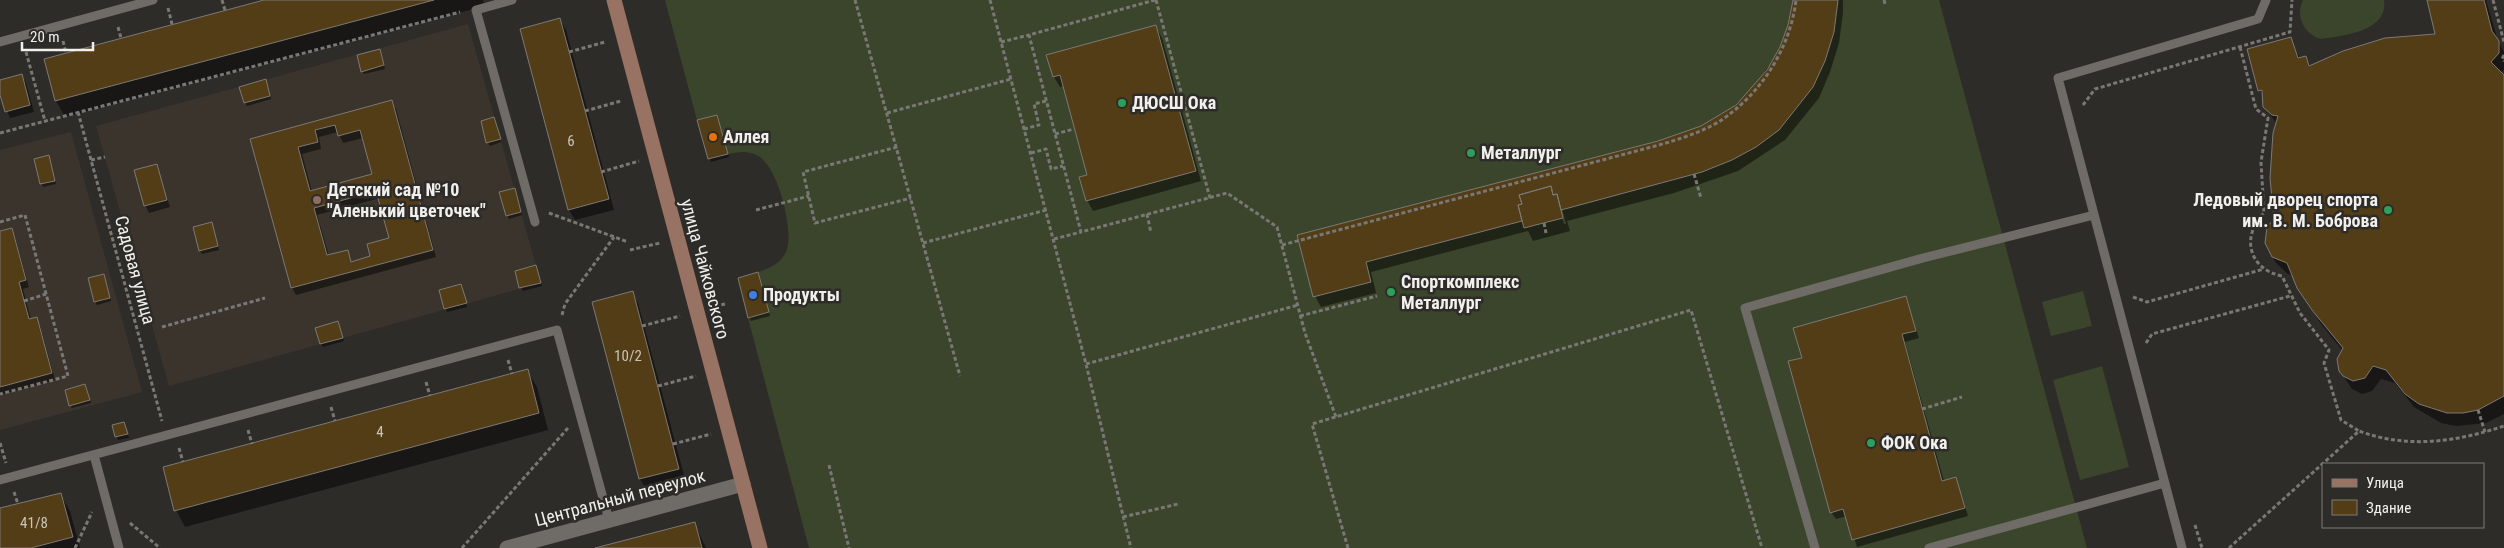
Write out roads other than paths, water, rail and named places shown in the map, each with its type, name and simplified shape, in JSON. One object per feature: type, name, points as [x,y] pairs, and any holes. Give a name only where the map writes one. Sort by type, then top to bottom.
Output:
[{"type":"main road","name":"улица Чайковского","points":[[614,0],[760,548]]},
{"type":"street","name":"Центральный переулок","points":[[507,548],[743,484]]},
{"type":"lane","points":[[0,42],[152,0]]},
{"type":"lane","points":[[512,0],[476,10],[535,222]]},
{"type":"lane","points":[[2182,548],[2058,78],[2258,19],[2266,0]]},
{"type":"lane","points":[[1815,548],[1745,308],[1923,258],[2094,215]]},
{"type":"lane","points":[[0,480],[557,330],[608,520]]},
{"type":"lane","points":[[94,454],[120,548]]},
{"type":"lane","points":[[1929,548],[2165,483]]},
{"type":"place","name":"ДЮСШ Ока","points":[[1122,103]]},
{"type":"place","name":"Аллея","points":[[713,137]]},
{"type":"place","name":"Металлург","points":[[1471,153]]},
{"type":"place","name":"Детский сад №10 \"Аленький цветочек\"","points":[[317,200]]},
{"type":"place","name":"Ледовый дворец спорта им. В. М. Боброва","points":[[2388,210]]},
{"type":"place","name":"Спорткомплекс Металлург","points":[[1391,292]]},
{"type":"place","name":"Продукты","points":[[753,295]]},
{"type":"place","name":"ФОК Ока","points":[[1871,443]]}]
